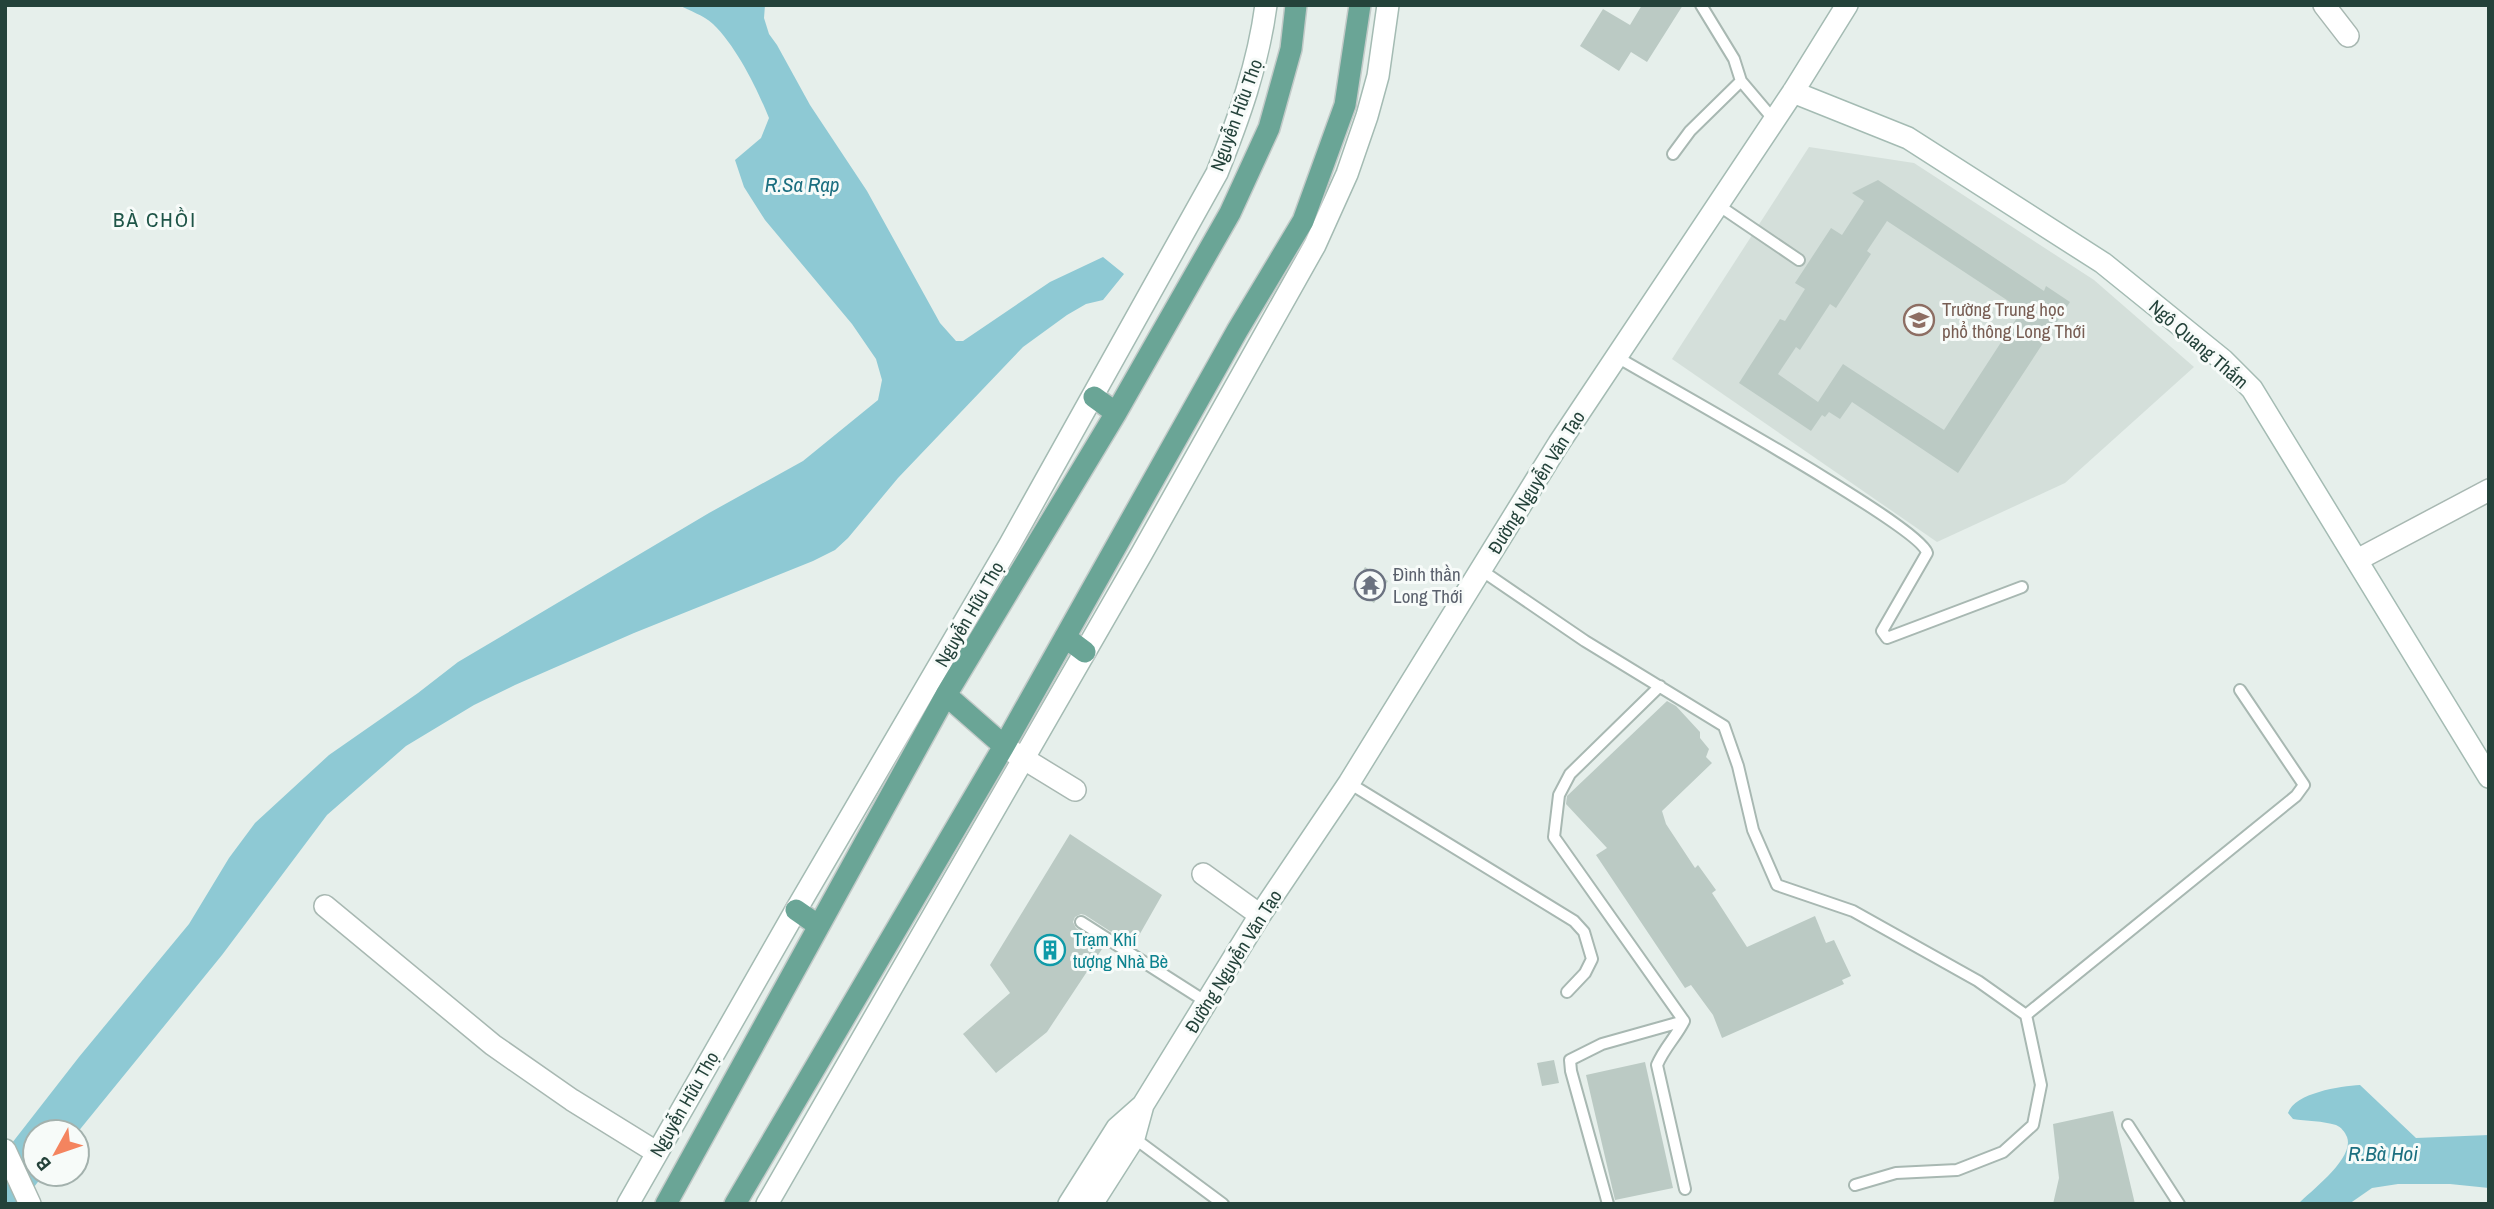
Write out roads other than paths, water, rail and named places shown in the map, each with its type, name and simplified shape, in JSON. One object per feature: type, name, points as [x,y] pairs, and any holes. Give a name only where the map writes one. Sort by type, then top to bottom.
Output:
[{"type":"main road","name":"Nguyễn Hữu Thọ","points":[[628,1204],[1094,397],[1217,173],[1246,96],[1261,45],[1266,5]]},
{"type":"main road","name":"Nguyễn Hữu Thọ","points":[[666,1204],[946,695],[1116,413],[1230,213],[1269,128],[1291,49],[1296,5]]},
{"type":"main road","points":[[736,1204],[1004,746],[1237,331],[1303,221],[1345,105],[1360,5]]},
{"type":"main road","points":[[767,1204],[1085,652],[1315,245],[1347,174],[1367,116],[1378,76],[1388,5]]},
{"type":"main road","name":"Đường Nguyễn Văn Tạo","points":[[1069,1204],[1117,1128],[1143,1105],[1260,915],[1349,783],[1559,443],[1793,92],[1847,5]]},
{"type":"main road","points":[[2324,5],[2348,36]]},
{"type":"main road","name":"Ngô Quang Thắm","points":[[1793,92],[1908,138],[2103,263],[2224,360],[2252,389],[2489,777]]},
{"type":"main road","points":[[1094,397],[1116,413]]},
{"type":"main road","points":[[2361,566],[2489,490]]},
{"type":"main road","points":[[2361,566],[2489,505]]},
{"type":"main road","points":[[1065,637],[1085,652]]},
{"type":"main road","points":[[946,695],[1004,746],[1075,790]]},
{"type":"main road","points":[[1203,874],[1260,915]]},
{"type":"main road","points":[[325,906],[493,1045],[572,1100],[656,1152]]},
{"type":"main road","points":[[796,910],[819,926]]},
{"type":"main road","name":"Đường Nguyễn Văn Tạo","points":[[1092,1204],[1134,1138],[1143,1105]]},
{"type":"main road","points":[[5,1150],[29,1201]]},
{"type":"lane","points":[[1700,5],[1734,59],[1741,81],[1774,120]]},
{"type":"lane","points":[[1673,154],[1690,131],[1741,81]]},
{"type":"lane","points":[[1718,205],[1799,260]]},
{"type":"lane","points":[[1617,357],[1838,486],[1893,521],[1922,544],[1927,553],[1882,631],[1887,638],[2022,587]]},
{"type":"lane","points":[[1481,570],[1585,641],[1724,726],[1738,765],[1753,830],[1777,885],[1853,911],[1978,981],[2026,1015],[2040,1085],[2033,1125],[2003,1152],[1957,1170],[1896,1173],[1855,1185]]},
{"type":"lane","points":[[1660,686],[1570,774],[1559,795],[1554,837],[1684,1021]]},
{"type":"lane","points":[[2026,1015],[2296,796],[2304,785],[2241,690]]},
{"type":"lane","points":[[1349,783],[1574,921],[1584,932],[1592,959],[1585,973],[1567,992]]},
{"type":"lane","points":[[1081,922],[1208,1003]]},
{"type":"lane","points":[[1684,1021],[1676,1037],[1662,1051],[1657,1065],[1685,1189]]},
{"type":"lane","points":[[1608,1204],[1570,1060],[1602,1044],[1684,1021]]},
{"type":"lane","points":[[2128,1125],[2179,1204]]},
{"type":"lane","points":[[1134,1138],[1223,1204]]},
{"type":"water","name":"R.Sa Rạp","points":[[679,5],[765,5],[764,18],[769,34],[810,105],[867,191],[940,323],[956,341],[963,341],[1050,282],[1103,257],[1124,274],[1103,300],[1086,304],[1067,315],[1023,347],[898,478],[835,550],[515,685],[474,705],[406,746],[327,815],[222,955],[89,1118],[31,1118],[189,924],[229,858],[255,823],[329,755],[458,662],[709,513],[803,461],[878,400],[882,380],[876,359],[852,324],[765,220],[744,187],[735,160],[761,138],[769,118],[738,55],[722,33],[701,16]]},
{"type":"water","name":"R.Bà Hoi","points":[[2360,1085],[2416,1138],[2489,1135],[2489,1188],[2450,1184],[2398,1184],[2372,1188],[2349,1204],[2298,1204],[2339,1164],[2348,1145],[2343,1130],[2336,1125],[2293,1119],[2288,1113],[2299,1100],[2309,1096],[2330,1089]]},
{"type":"water","name":"R.Sa Rạp","points":[[21,1131],[21,1188],[33,1188],[21,1204],[5,1204],[5,1152]]},
{"type":"place","name":"Trường Trung học phổ thông Long Thới","points":[[1919,320]]},
{"type":"place","name":"Đình thần Long Thới","points":[[1370,585]]},
{"type":"place","name":"Trạm Khí tượng Nhà Bè","points":[[1050,950]]},
{"type":"district","name":"BÀ CHỒI","points":[[155,219]]}]
